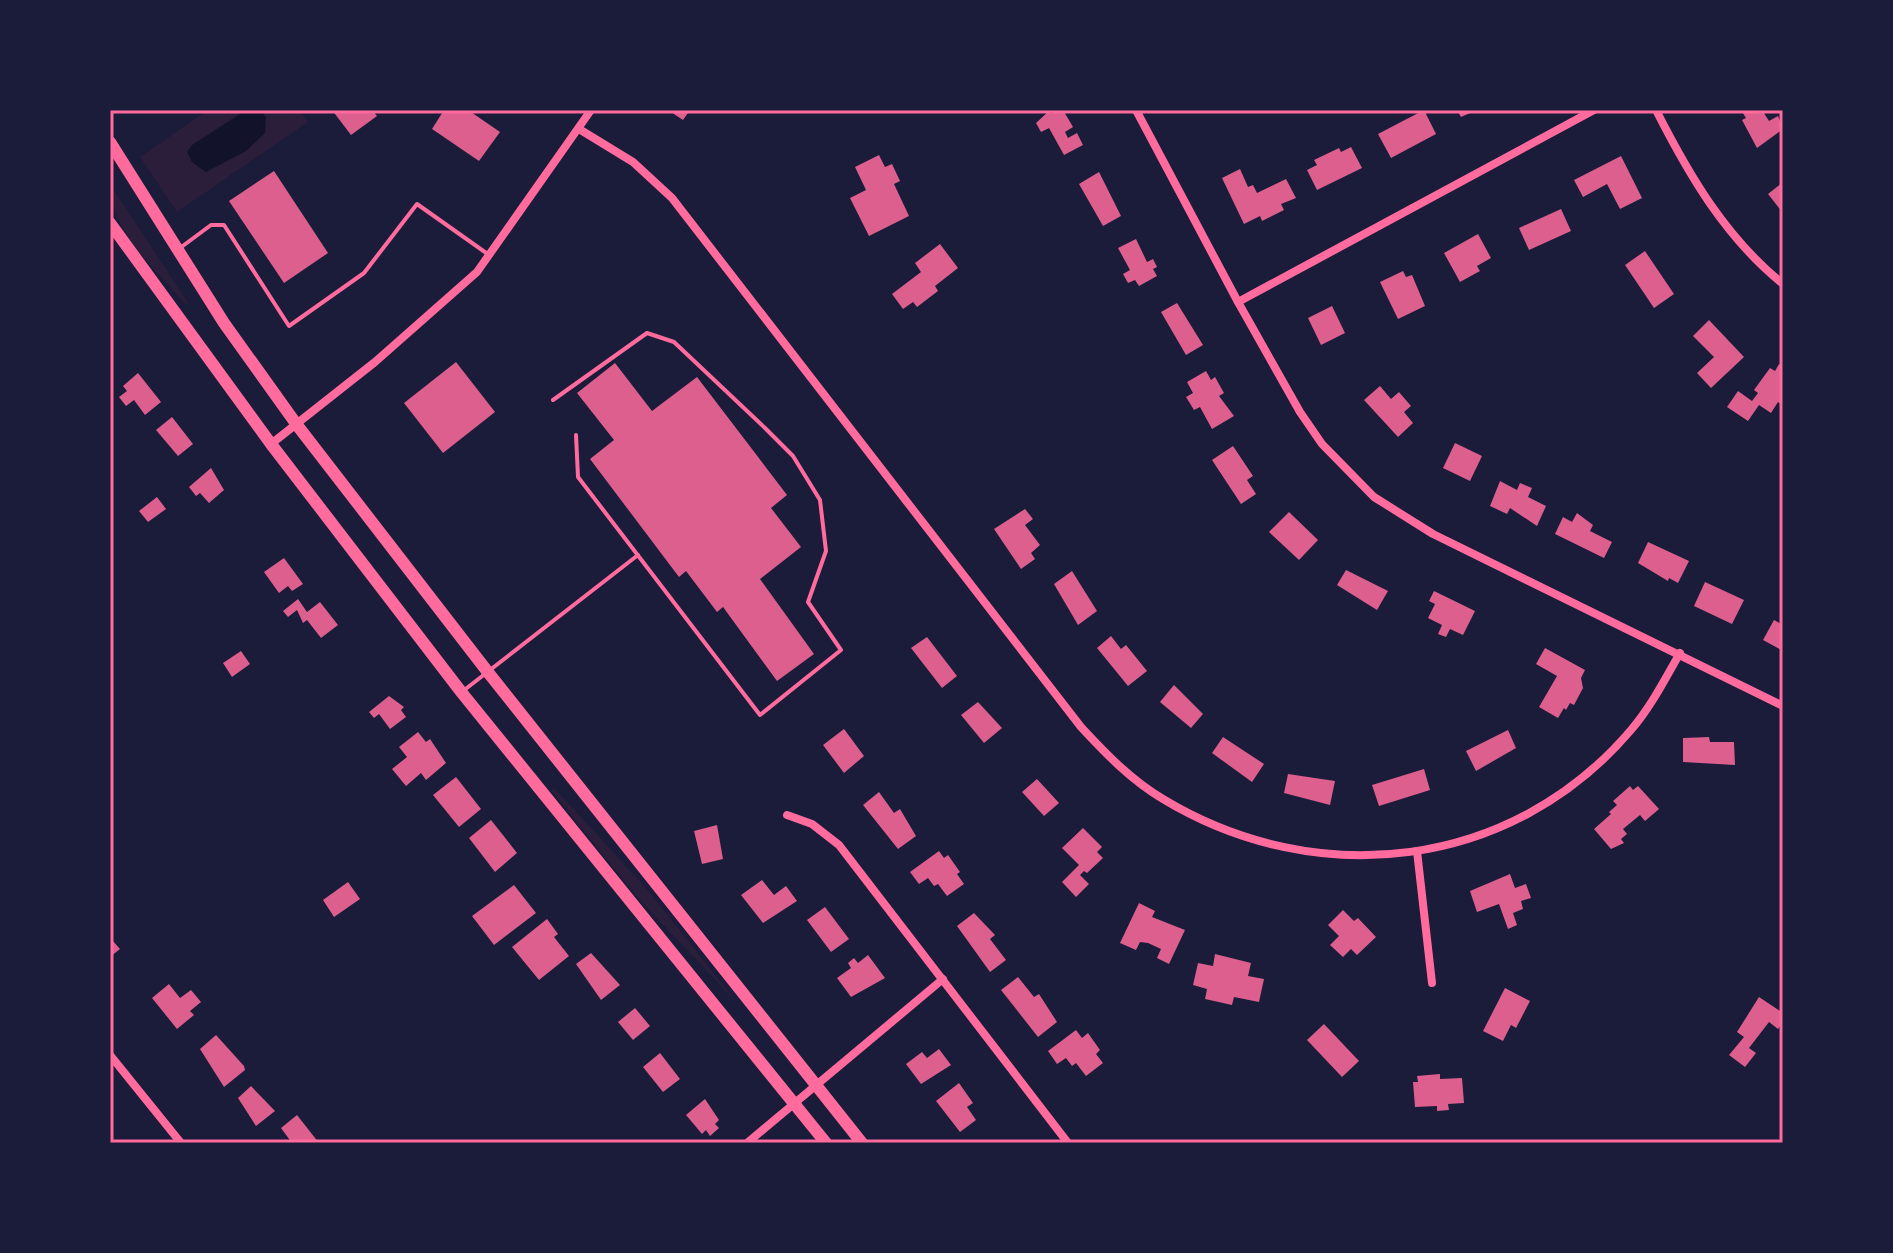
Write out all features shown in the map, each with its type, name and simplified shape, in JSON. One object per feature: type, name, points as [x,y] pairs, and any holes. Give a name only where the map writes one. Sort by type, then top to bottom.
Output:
[{"type":"main road","points":[[110,142],[297,425],[487,671],[862,1143]]},
{"type":"main road","points":[[110,223],[271,444],[462,693],[826,1143]]},
{"type":"street","points":[[271,444],[454,295],[490,256],[591,110]]},
{"type":"street","points":[[1136,110],[1238,302],[1315,433],[1347,473],[1374,497],[1433,534],[1783,706]]},
{"type":"street","points":[[1238,302],[1594,110]]},
{"type":"street","points":[[1656,110],[1715,213],[1738,242],[1783,284]]},
{"type":"street","points":[[579,129],[633,162],[682,209],[1081,727],[1133,778],[1193,816],[1274,845],[1341,856],[1417,851],[1476,838],[1512,823],[1571,787],[1631,730],[1680,653]]},
{"type":"street","points":[[787,815],[812,824],[839,845],[1068,1143]]},
{"type":"street","points":[[1417,851],[1432,983]]},
{"type":"street","points":[[747,1143],[943,979]]},
{"type":"street","points":[[110,1055],[181,1143]]},
{"type":"lane","points":[[178,249],[211,225],[224,225],[289,326],[364,273],[417,204],[490,256]]},
{"type":"lane","points":[[553,400],[647,333],[674,342],[793,456],[820,500],[826,551],[808,602],[841,650],[760,715],[578,477],[576,435]]},
{"type":"lane","points":[[462,693],[638,555]]},
{"type":"shaded area","points":[[208,110],[299,110],[308,122],[177,212],[140,157]]},
{"type":"shaded area","points":[[246,110],[260,110],[266,117],[265,133],[246,151],[206,172],[192,162],[187,152],[192,145]]},
{"type":"shaded area","points":[[110,184],[188,303],[186,305],[126,234],[112,201]]},
{"type":"shaded area","points":[[554,788],[646,888],[738,1004],[638,898],[551,790]]},
{"type":"building","points":[[332,110],[372,110],[377,116],[351,135]]},
{"type":"building","points":[[444,110],[468,110],[500,132],[479,161],[432,129]]},
{"type":"building","points":[[668,110],[690,110],[683,120]]},
{"type":"building","points":[[1050,110],[1063,110],[1073,127],[1065,132],[1068,138],[1077,133],[1083,145],[1064,155],[1049,128],[1041,132],[1036,123]]},
{"type":"building","points":[[1424,110],[1436,134],[1391,158],[1378,134]]},
{"type":"building","points":[[1457,110],[1477,110],[1461,117]]},
{"type":"building","points":[[1741,110],[1762,110],[1769,121],[1778,116],[1783,129],[1757,148],[1742,120],[1746,118]]},
{"type":"building","points":[[1351,147],[1362,168],[1317,190],[1307,170],[1317,165],[1314,160],[1339,148],[1341,152]]},
{"type":"building","points":[[879,155],[885,167],[892,164],[900,181],[894,184],[909,216],[869,236],[850,198],[866,190],[855,167]]},
{"type":"building","points":[[1621,156],[1642,198],[1620,209],[1607,184],[1583,197],[1574,180]]},
{"type":"building","points":[[1240,169],[1248,187],[1253,185],[1257,193],[1286,179],[1296,198],[1281,204],[1284,210],[1262,221],[1260,216],[1244,224],[1222,178]]},
{"type":"building","points":[[274,171],[328,253],[284,283],[229,201]]},
{"type":"building","points":[[1099,172],[1121,216],[1103,226],[1079,184]]},
{"type":"building","points":[[1783,182],[1783,213],[1768,194]]},
{"type":"building","points":[[1561,209],[1571,231],[1529,250],[1519,228]]},
{"type":"building","points":[[1478,234],[1491,258],[1477,266],[1480,271],[1460,282],[1444,253]]},
{"type":"building","points":[[1136,239],[1147,262],[1153,259],[1157,267],[1153,269],[1157,276],[1139,286],[1135,280],[1128,283],[1123,274],[1130,270],[1118,248]]},
{"type":"building","points":[[940,244],[958,268],[935,286],[938,291],[917,307],[913,302],[903,309],[892,294],[921,272],[915,263]]},
{"type":"building","points":[[1645,251],[1674,294],[1654,308],[1625,265]]},
{"type":"building","points":[[1403,271],[1406,277],[1412,275],[1425,306],[1398,319],[1380,282]]},
{"type":"building","points":[[1177,303],[1203,345],[1186,355],[1161,312]]},
{"type":"building","points":[[1332,306],[1345,333],[1321,345],[1308,318]]},
{"type":"building","points":[[1709,320],[1744,357],[1711,388],[1697,373],[1714,357],[1693,336]]},
{"type":"building","points":[[456,362],[495,412],[443,453],[404,403]]},
{"type":"building","points":[[615,363],[652,411],[697,377],[787,495],[771,508],[801,547],[760,579],[814,654],[777,681],[723,607],[717,612],[686,571],[679,577],[590,459],[614,440],[577,393]]},
{"type":"building","points":[[1779,364],[1783,367],[1783,406],[1778,402],[1771,413],[1759,405],[1748,421],[1727,407],[1738,391],[1752,401],[1758,393],[1754,390],[1770,368],[1775,371]]},
{"type":"building","points":[[1206,371],[1211,380],[1215,377],[1224,393],[1219,396],[1234,416],[1212,429],[1200,407],[1194,410],[1186,397],[1193,393],[1187,382]]},
{"type":"building","points":[[138,373],[161,402],[145,415],[134,400],[126,406],[119,397],[127,391],[123,386]]},
{"type":"building","points":[[1380,386],[1391,399],[1399,392],[1411,406],[1404,412],[1413,423],[1398,437],[1364,400]]},
{"type":"building","points":[[172,417],[193,444],[178,456],[156,430]]},
{"type":"building","points":[[1455,443],[1482,456],[1470,481],[1443,468]]},
{"type":"building","points":[[1233,446],[1253,476],[1247,480],[1256,494],[1241,504],[1212,460]]},
{"type":"building","points":[[211,468],[224,490],[209,503],[200,493],[196,496],[189,487]]},
{"type":"building","points":[[1500,481],[1517,490],[1520,483],[1532,488],[1528,497],[1546,506],[1537,526],[1510,508],[1507,514],[1490,506]]},
{"type":"building","points":[[157,497],[166,509],[148,522],[139,511]]},
{"type":"building","points":[[1025,509],[1033,519],[1025,525],[1040,545],[1031,553],[1035,559],[1021,569],[994,529]]},
{"type":"building","points":[[1289,512],[1318,540],[1299,560],[1269,532]]},
{"type":"building","points":[[1577,513],[1593,525],[1590,531],[1612,542],[1604,558],[1555,534],[1563,517],[1572,522]]},
{"type":"building","points":[[1648,542],[1689,561],[1678,583],[1669,578],[1668,581],[1638,563]]},
{"type":"building","points":[[284,558],[303,584],[292,591],[288,586],[279,593],[264,572]]},
{"type":"building","points":[[1346,570],[1388,591],[1377,610],[1337,585]]},
{"type":"building","points":[[1072,571],[1097,611],[1078,625],[1054,584]]},
{"type":"building","points":[[1705,582],[1744,600],[1732,624],[1694,606]]},
{"type":"building","points":[[1434,591],[1475,611],[1463,635],[1450,629],[1446,637],[1438,634],[1442,625],[1428,618],[1435,604],[1429,601]]},
{"type":"building","points":[[298,599],[307,612],[320,602],[338,625],[321,638],[307,620],[303,623],[297,610],[288,617],[283,611]]},
{"type":"building","points":[[1774,620],[1783,625],[1783,651],[1763,640]]},
{"type":"building","points":[[1111,636],[1121,649],[1126,645],[1147,671],[1128,686],[1097,648]]},
{"type":"building","points":[[927,637],[957,676],[942,688],[911,648]]},
{"type":"building","points":[[1545,648],[1585,670],[1581,678],[1583,688],[1574,705],[1570,703],[1558,718],[1539,707],[1557,676],[1536,664]]},
{"type":"building","points":[[241,651],[250,664],[232,677],[223,663]]},
{"type":"building","points":[[1174,685],[1203,714],[1191,728],[1160,702]]},
{"type":"building","points":[[389,696],[404,707],[401,710],[406,717],[390,729],[379,714],[374,718],[369,712]]},
{"type":"building","points":[[978,702],[1002,728],[984,743],[961,715]]},
{"type":"building","points":[[844,729],[864,756],[844,773],[823,745]]},
{"type":"building","points":[[1508,730],[1516,748],[1476,771],[1466,751]]},
{"type":"building","points":[[418,732],[426,742],[430,739],[446,763],[426,780],[421,773],[406,786],[392,769],[407,757],[399,747]]},
{"type":"building","points":[[1223,737],[1264,764],[1252,782],[1212,753]]},
{"type":"building","points":[[1709,737],[1710,742],[1734,742],[1735,765],[1683,762],[1683,738]]},
{"type":"building","points":[[1424,769],[1430,790],[1379,806],[1372,785]]},
{"type":"building","points":[[1288,774],[1335,781],[1330,805],[1284,793]]},
{"type":"building","points":[[456,777],[481,809],[459,827],[433,795]]},
{"type":"building","points":[[1037,779],[1059,803],[1044,816],[1022,792]]},
{"type":"building","points":[[1630,786],[1633,790],[1638,786],[1659,809],[1645,821],[1640,815],[1623,829],[1627,834],[1621,839],[1624,843],[1611,849],[1594,829],[1611,814],[1609,812],[1617,805],[1613,801]]},
{"type":"building","points":[[879,792],[894,813],[900,809],[916,836],[898,849],[863,805]]},
{"type":"building","points":[[491,820],[517,853],[495,872],[469,838]]},
{"type":"building","points":[[717,825],[723,859],[702,864],[694,831]]},
{"type":"building","points":[[1083,828],[1102,847],[1097,852],[1103,858],[1087,873],[1084,871],[1080,875],[1089,884],[1076,897],[1062,882],[1079,865],[1062,848]]},
{"type":"building","points":[[939,851],[944,858],[948,855],[964,884],[947,896],[938,884],[934,886],[928,878],[919,884],[910,872]]},
{"type":"building","points":[[1510,874],[1515,888],[1526,884],[1531,898],[1521,901],[1523,909],[1513,913],[1517,925],[1508,929],[1499,904],[1477,912],[1470,891]]},
{"type":"building","points":[[762,880],[774,895],[786,886],[797,901],[763,923],[741,895]]},
{"type":"building","points":[[348,882],[360,899],[334,917],[323,900]]},
{"type":"building","points":[[514,885],[536,913],[494,945],[472,916]]},
{"type":"building","points":[[1139,903],[1155,911],[1152,917],[1185,930],[1169,964],[1157,958],[1161,949],[1148,943],[1140,942],[1136,950],[1120,943]]},
{"type":"building","points":[[825,907],[849,939],[831,952],[807,920]]},
{"type":"building","points":[[1343,910],[1354,921],[1358,918],[1376,937],[1357,955],[1351,949],[1343,957],[1330,945],[1339,936],[1328,925]]},
{"type":"building","points":[[974,913],[995,935],[990,939],[1006,960],[990,972],[957,926]]},
{"type":"building","points":[[547,919],[558,934],[554,937],[569,956],[539,980],[512,947]]},
{"type":"building","points":[[112,940],[120,949],[110,957],[110,942]]},
{"type":"building","points":[[591,953],[620,985],[601,1000],[576,964]]},
{"type":"building","points":[[1215,954],[1251,963],[1248,976],[1264,979],[1259,1002],[1234,997],[1232,1005],[1205,999],[1207,989],[1193,985],[1198,963],[1213,966]]},
{"type":"building","points":[[868,955],[885,978],[851,997],[837,978],[851,968],[848,963],[854,958],[858,963]]},
{"type":"building","points":[[1018,977],[1034,997],[1039,994],[1057,1022],[1038,1037],[1001,990]]},
{"type":"building","points":[[169,984],[180,998],[191,990],[201,1002],[190,1011],[194,1015],[177,1029],[152,998]]},
{"type":"building","points":[[1505,988],[1530,1001],[1516,1028],[1511,1025],[1503,1041],[1483,1031]]},
{"type":"building","points":[[1759,997],[1783,1013],[1783,1022],[1778,1029],[1769,1022],[1749,1048],[1756,1053],[1745,1067],[1729,1055],[1744,1037],[1737,1032]]},
{"type":"building","points":[[635,1008],[650,1026],[633,1040],[618,1022]]},
{"type":"building","points":[[1324,1024],[1359,1061],[1342,1077],[1307,1040]]},
{"type":"building","points":[[1076,1030],[1082,1038],[1088,1033],[1100,1050],[1096,1054],[1103,1063],[1086,1076],[1076,1063],[1072,1066],[1066,1058],[1057,1064],[1048,1051]]},
{"type":"building","points":[[216,1035],[245,1070],[224,1087],[200,1049]]},
{"type":"building","points":[[939,1049],[951,1065],[921,1084],[906,1064],[922,1052],[927,1058]]},
{"type":"building","points":[[660,1053],[680,1079],[663,1092],[643,1067]]},
{"type":"building","points":[[1440,1074],[1440,1079],[1462,1078],[1464,1103],[1448,1104],[1449,1110],[1437,1111],[1437,1106],[1415,1107],[1413,1082],[1418,1082],[1417,1076]]},
{"type":"building","points":[[959,1083],[973,1103],[967,1107],[976,1120],[960,1132],[936,1101]]},
{"type":"building","points":[[251,1086],[275,1111],[256,1126],[238,1098]]},
{"type":"building","points":[[705,1099],[719,1120],[715,1124],[719,1128],[710,1136],[706,1130],[702,1134],[686,1115]]},
{"type":"building","points":[[297,1115],[319,1143],[292,1143],[281,1128]]}]
